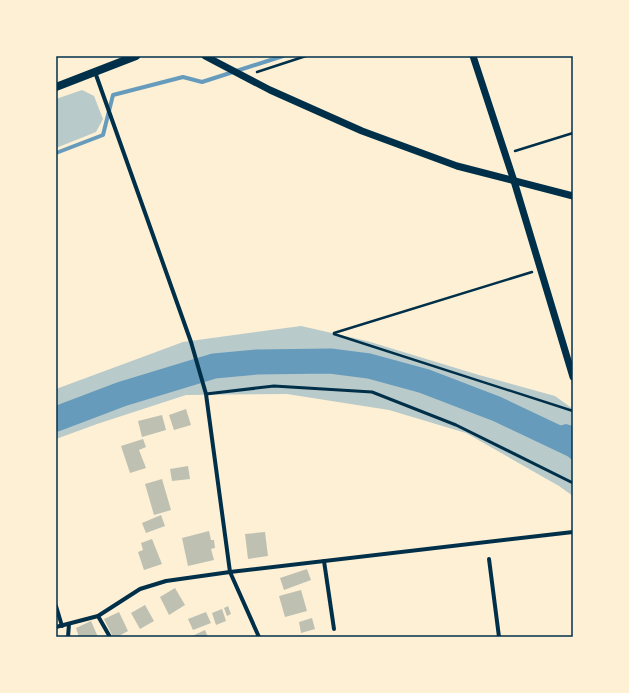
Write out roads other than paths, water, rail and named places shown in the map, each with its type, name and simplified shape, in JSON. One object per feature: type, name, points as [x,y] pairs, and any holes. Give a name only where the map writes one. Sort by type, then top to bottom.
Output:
[{"type":"main road","points":[[56,87],[136,56]]},
{"type":"street","points":[[205,56],[270,90],[362,131],[457,166],[573,196]]},
{"type":"street","points":[[474,56],[514,181],[573,376]]},
{"type":"street","points":[[95,72],[191,342],[206,394],[230,572],[259,637]]},
{"type":"street","points":[[56,627],[98,616],[140,589],[166,581],[230,572],[573,532]]},
{"type":"street","points":[[489,559],[499,637]]},
{"type":"street","points":[[324,561],[334,629]]},
{"type":"street","points":[[56,606],[62,626]]},
{"type":"street","points":[[98,616],[110,637]]},
{"type":"street","points":[[68,637],[69,624]]},
{"type":"lane","points":[[206,394],[274,386],[372,392],[456,425],[573,483]]},
{"type":"water","points":[[517,419],[542,431],[566,424],[573,426],[573,461],[559,448],[513,425]]},
{"type":"waterway","points":[[56,153],[103,135],[113,95],[183,77],[202,82],[283,56]]},
{"type":"waterway","points":[[56,419],[122,394],[214,366],[257,362],[330,361],[369,366],[424,381],[497,409],[573,445]]}]
